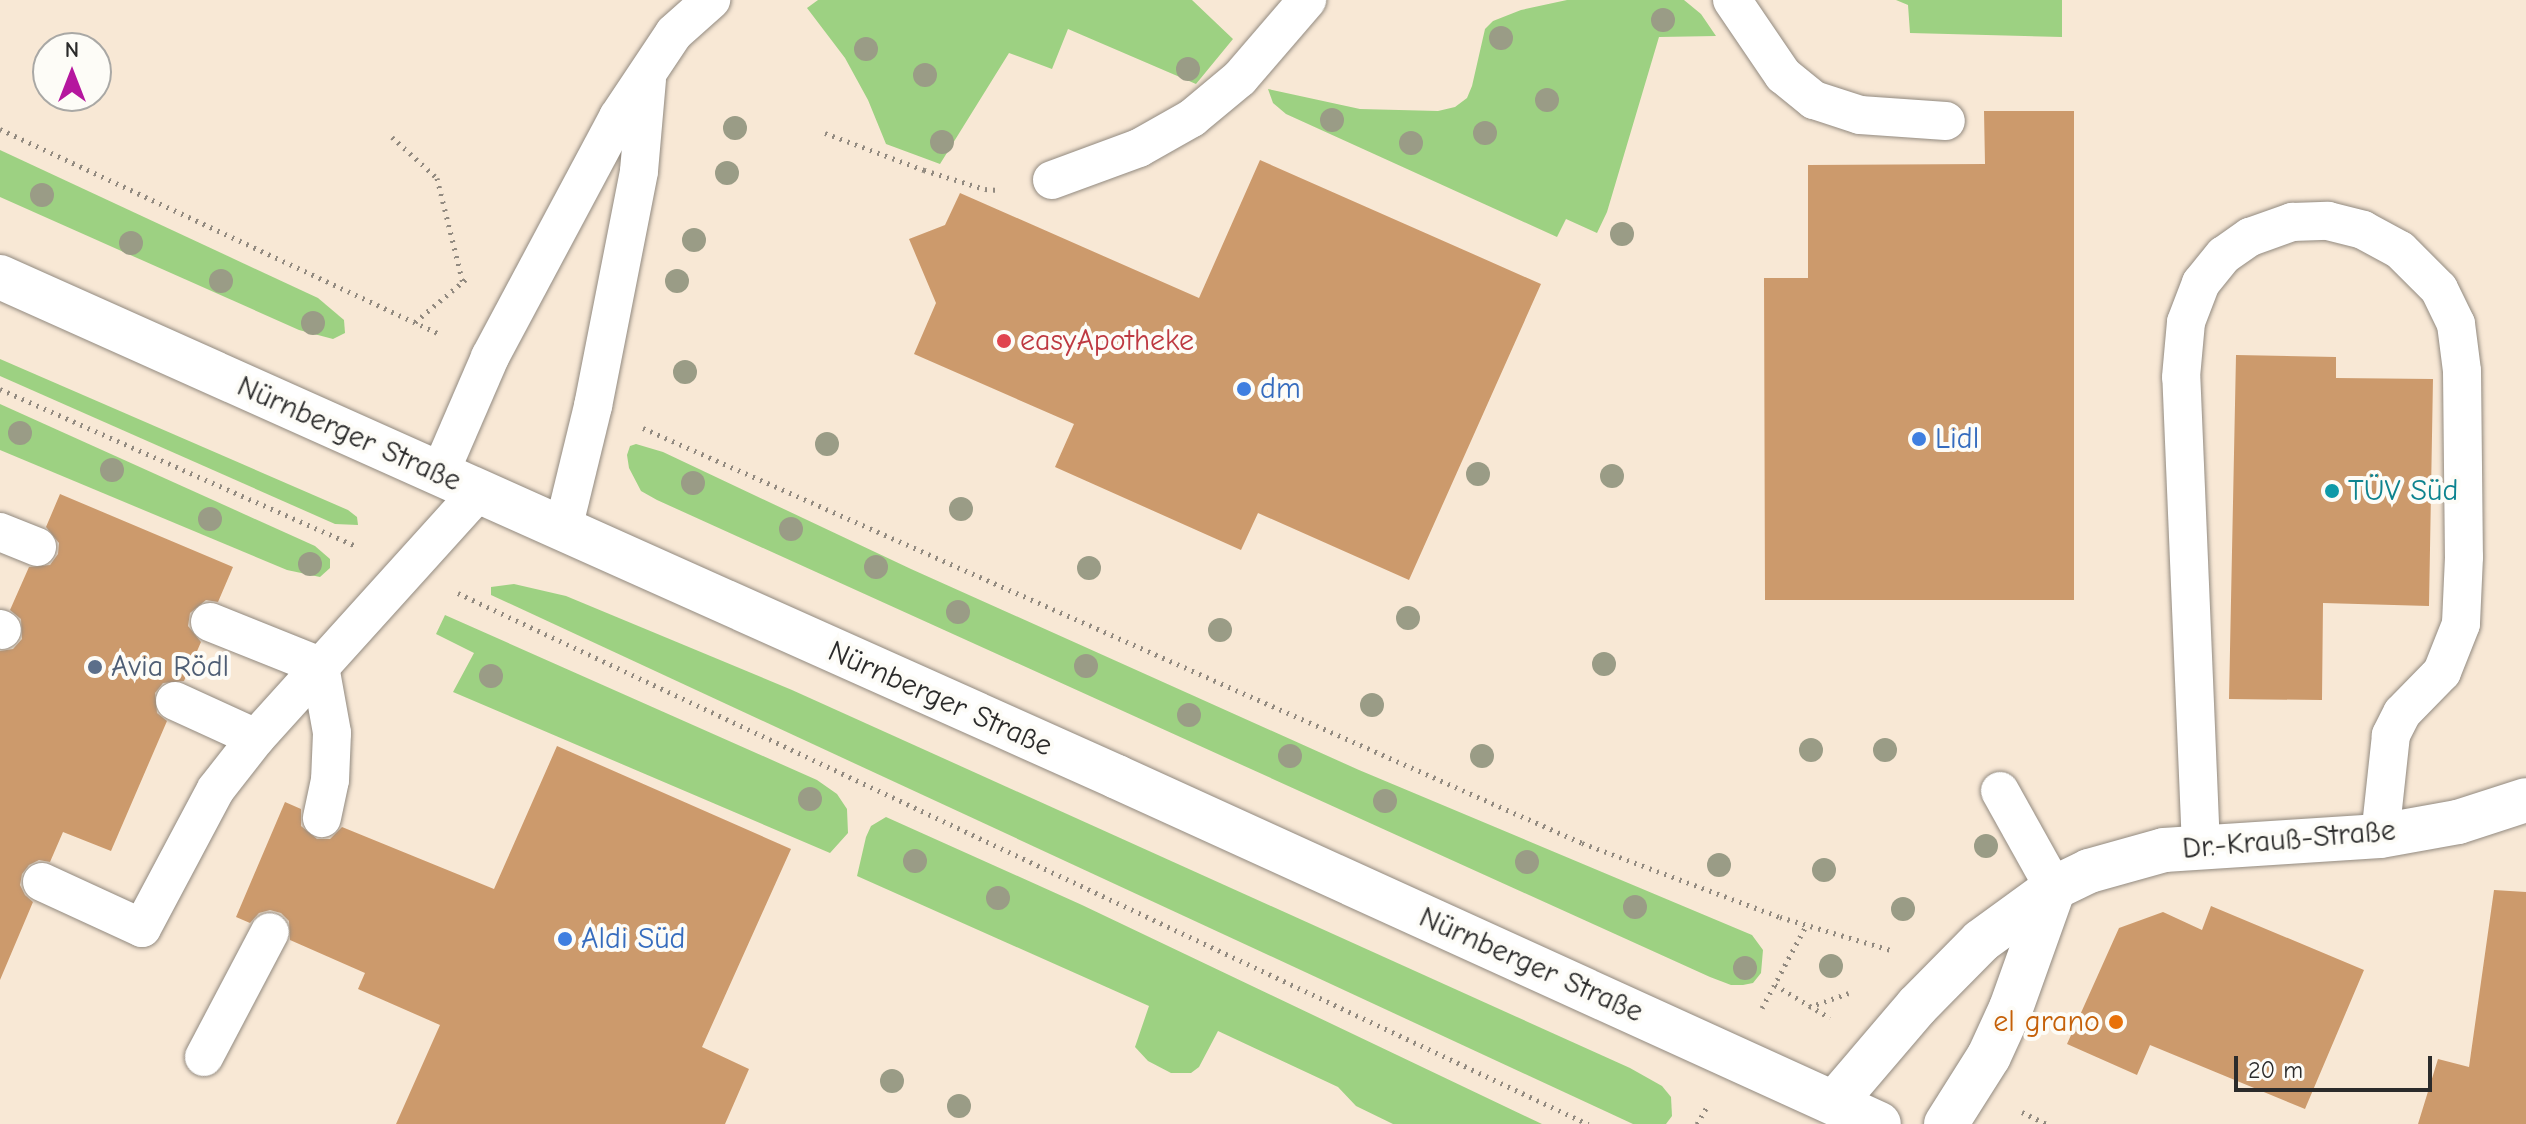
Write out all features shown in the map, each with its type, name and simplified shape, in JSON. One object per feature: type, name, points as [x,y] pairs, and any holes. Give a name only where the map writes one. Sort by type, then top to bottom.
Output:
[{"type":"main road","name":"Nürnberger Straße","points":[[0,277],[563,529],[1827,1113],[1879,1124]]},
{"type":"main road","name":"Dr.-Krauß-Straße","points":[[1827,1113],[1883,1044],[1972,950],[2002,923],[2054,888],[2127,859],[2201,847],[2380,836],[2458,822],[2526,800]]},
{"type":"main road","points":[[1946,1124],[1989,1056],[2011,1008],[2054,888]]},
{"type":"lane","points":[[439,475],[490,357],[618,117],[674,33],[711,0]]},
{"type":"lane","points":[[1052,180],[1139,148],[1192,118],[1240,78],[1307,0]]},
{"type":"lane","points":[[1732,0],[1783,75],[1814,100],[1860,115],[1946,121]]},
{"type":"lane","points":[[563,529],[593,406],[639,171],[648,72]]},
{"type":"lane","points":[[2201,847],[2181,377],[2186,322],[2201,283],[2224,255],[2250,237],[2292,222],[2328,221],[2351,227],[2400,250],[2439,289],[2456,324],[2462,371],[2464,557],[2461,624],[2442,672],[2402,713],[2391,735],[2380,836]]},
{"type":"lane","points":[[42,882],[142,928],[216,789],[256,738],[478,492]]},
{"type":"lane","points":[[0,532],[37,547]]},
{"type":"lane","points":[[210,622],[320,666]]},
{"type":"lane","points":[[320,666],[332,733],[330,780],[322,818]]},
{"type":"lane","points":[[175,701],[256,738]]},
{"type":"lane","points":[[2000,791],[2054,888]]},
{"type":"lane","points":[[204,1057],[270,932]]},
{"type":"path","points":[[0,129],[427,329]]},
{"type":"path","points":[[825,133],[985,189]]},
{"type":"path","points":[[392,137],[437,178],[463,284]]},
{"type":"path","points":[[0,389],[408,569],[1588,1124]]},
{"type":"path","points":[[637,425],[1582,843],[1806,926],[1898,952]]},
{"type":"path","points":[[1768,999],[1806,926]]},
{"type":"path","points":[[1775,985],[1822,1014]]},
{"type":"green space","points":[[818,0],[1192,0],[1233,39],[1196,84],[1068,29],[1052,69],[1009,53],[940,164],[886,144],[868,100],[845,58],[807,8]]},
{"type":"green space","points":[[1567,0],[1684,0],[1701,14],[1716,36],[1659,37],[1607,212],[1597,233],[1566,219],[1557,237],[1286,114],[1273,103],[1268,89],[1360,109],[1438,111],[1455,107],[1467,98],[1485,29],[1493,21],[1521,10]]},
{"type":"green space","points":[[1896,0],[2062,0],[2062,37],[1910,33],[1908,5]]},
{"type":"green space","points":[[0,150],[318,298],[344,320],[345,333],[333,339],[299,330],[0,197]]},
{"type":"green space","points":[[0,359],[348,510],[357,517],[358,525],[335,524],[0,376]]},
{"type":"green space","points":[[0,404],[315,546],[330,559],[330,568],[320,577],[287,570],[0,450]]},
{"type":"green space","points":[[636,444],[663,452],[911,569],[1359,770],[1752,935],[1763,950],[1761,973],[1753,983],[1743,985],[1731,985],[1710,977],[657,500],[641,491],[629,468],[627,455],[630,446]]},
{"type":"green space","points":[[514,584],[566,596],[792,690],[1630,1068],[1662,1086],[1671,1097],[1672,1116],[1666,1124],[1633,1124],[491,595],[491,587]]},
{"type":"green space","points":[[445,615],[817,780],[837,794],[847,809],[848,833],[830,853],[453,692],[474,653],[436,634]]},
{"type":"green space","points":[[886,817],[1082,905],[1542,1124],[1393,1124],[1356,1106],[1338,1087],[1218,1031],[1199,1067],[1191,1073],[1171,1073],[1148,1061],[1135,1047],[1149,1006],[857,876],[871,826]]},
{"type":"building","name":"Lidl","points":[[1984,111],[2074,111],[2074,600],[1765,600],[1764,278],[1808,278],[1808,165],[1985,164]]},
{"type":"building","name":"dm","points":[[1260,160],[1541,284],[1409,580],[1258,513],[1241,550],[1055,467],[1074,424],[914,354],[936,303],[909,239],[945,225],[960,193],[1199,298]]},
{"type":"building","name":"TÜV Süd","points":[[2236,355],[2336,357],[2336,378],[2433,379],[2429,606],[2323,603],[2322,700],[2229,699]]},
{"type":"building","name":"Avia Rödl","points":[[60,494],[233,567],[218,602],[206,600],[190,613],[188,626],[201,642],[184,681],[163,683],[155,693],[157,713],[167,721],[111,851],[63,832],[50,862],[39,860],[29,865],[22,874],[20,885],[33,902],[0,980],[0,651],[13,649],[22,639],[21,619],[10,610],[29,567],[50,565],[58,554],[59,543],[46,527]]},
{"type":"building","name":"Aldi Süd","points":[[557,746],[791,849],[702,1047],[749,1069],[725,1124],[396,1124],[440,1025],[358,989],[365,973],[290,940],[289,921],[281,913],[270,910],[259,913],[250,923],[236,917],[285,802],[301,809],[301,826],[317,839],[330,839],[342,827],[494,889]]},
{"type":"building","points":[[2494,890],[2526,892],[2526,1124],[2418,1124],[2438,1059],[2469,1067]]},
{"type":"building","points":[[2211,906],[2364,970],[2305,1109],[2150,1045],[2137,1075],[2067,1044],[2119,928],[2163,912],[2202,930]]},
{"type":"place","name":"easyApotheke","points":[[1004,341]]},
{"type":"place","name":"dm","points":[[1244,389]]},
{"type":"place","name":"Lidl","points":[[1919,439]]},
{"type":"place","name":"TÜV Süd","points":[[2332,491]]},
{"type":"place","name":"Avia Rödl","points":[[95,667]]},
{"type":"place","name":"Aldi Süd","points":[[565,939]]},
{"type":"place","name":"el grano","points":[[2116,1022]]}]
